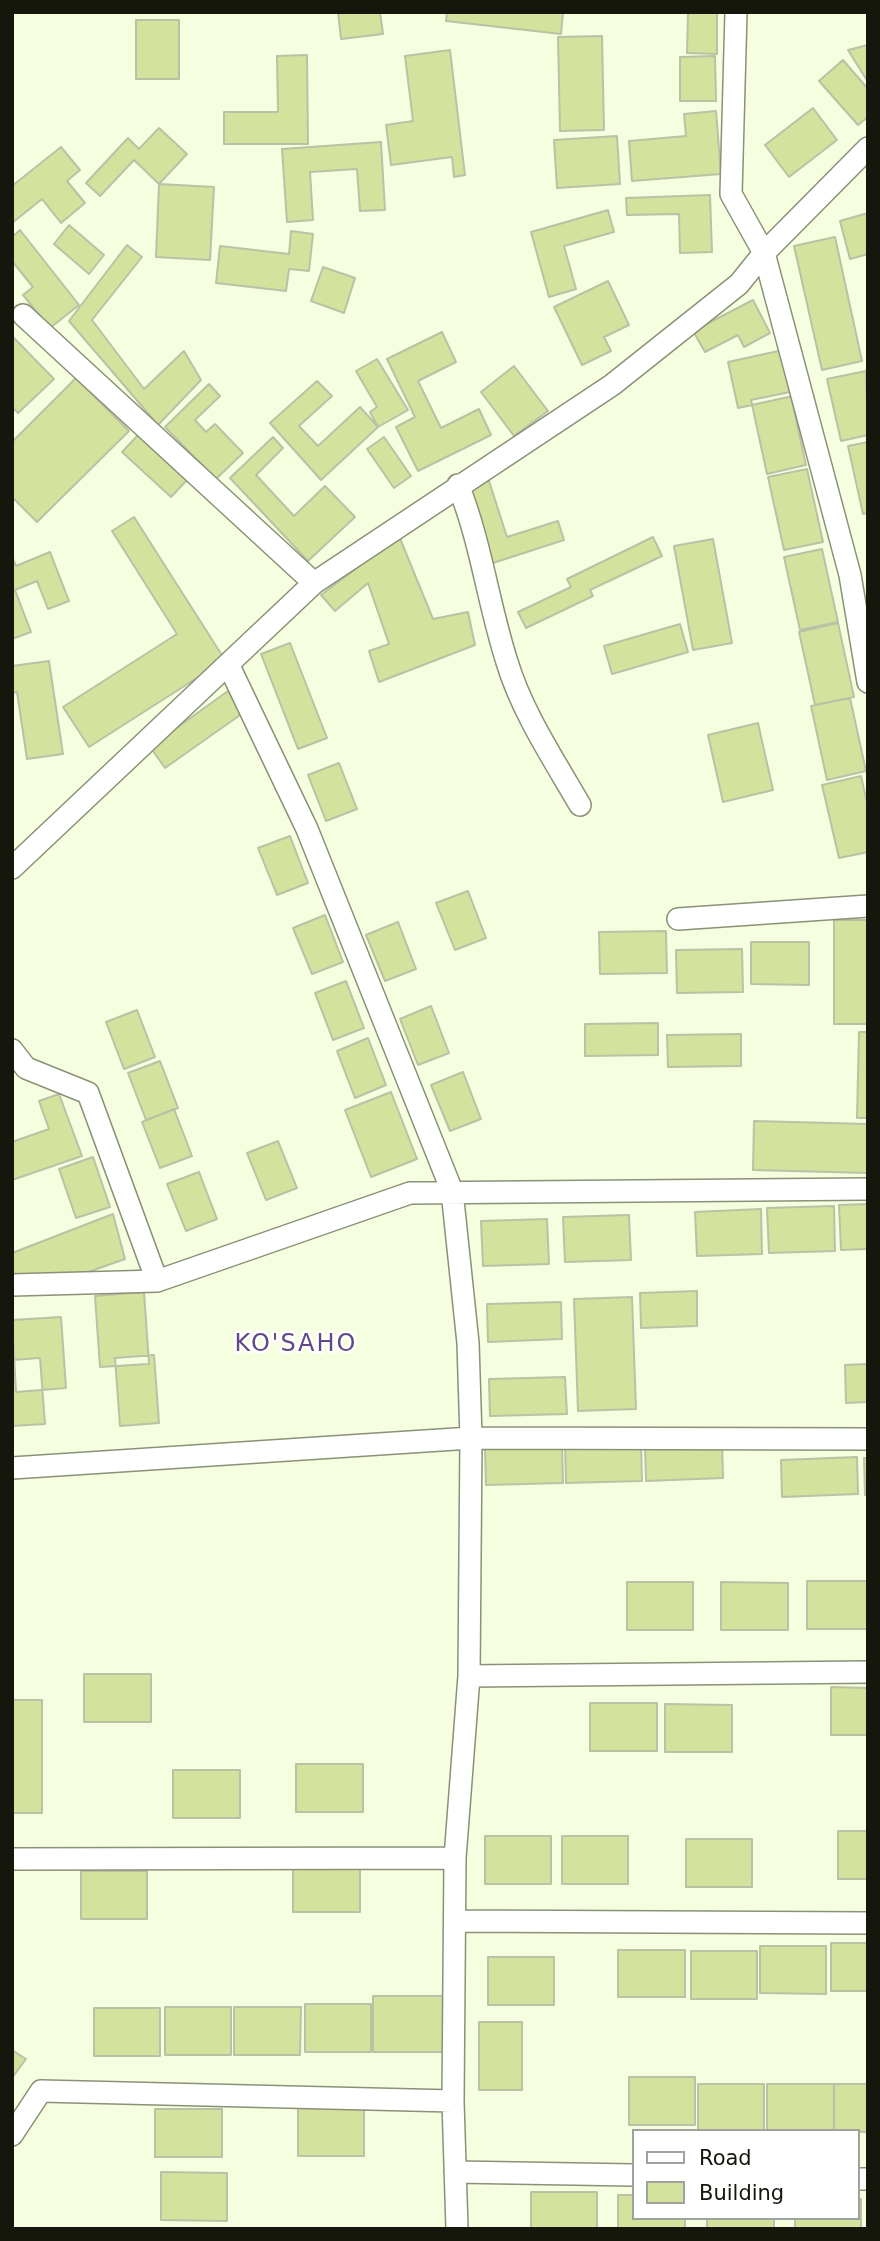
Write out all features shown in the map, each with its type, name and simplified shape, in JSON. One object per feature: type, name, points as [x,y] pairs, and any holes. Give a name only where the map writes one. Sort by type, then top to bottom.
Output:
[{"type":"street","points":[[736,12],[731,194],[764,253],[850,575],[868,682]]},
{"type":"street","points":[[12,868],[314,583],[612,384],[738,284],[764,253],[868,148]]},
{"type":"street","points":[[23,315],[314,583]]},
{"type":"street","points":[[458,485],[473,523],[486,588],[507,664],[540,735],[580,805]]},
{"type":"street","points":[[229,666],[307,830],[452,1191],[468,1343],[471,1438],[469,1676],[455,1858],[453,2101],[457,2229]]},
{"type":"street","points":[[678,919],[868,906]]},
{"type":"street","points":[[12,1050],[26,1068],[88,1093],[157,1281]]},
{"type":"street","points":[[12,1285],[157,1281],[410,1193],[868,1189]]},
{"type":"street","points":[[12,1468],[471,1438],[868,1439]]},
{"type":"street","points":[[469,1676],[868,1672]]},
{"type":"street","points":[[12,1858],[455,1858]]},
{"type":"street","points":[[455,1921],[868,1923]]},
{"type":"street","points":[[12,2136],[41,2091],[453,2101]]},
{"type":"street","points":[[455,2172],[632,2175]]},
{"type":"building","points":[[338,12],[380,12],[383,34],[341,39]]},
{"type":"building","points":[[447,12],[563,12],[561,34],[446,21]]},
{"type":"building","points":[[688,12],[717,12],[717,54],[687,53]]},
{"type":"building","points":[[136,20],[179,20],[179,79],[136,79]]},
{"type":"building","points":[[602,36],[604,130],[560,131],[558,37]]},
{"type":"building","points":[[868,45],[868,82],[848,50]]},
{"type":"building","points":[[450,50],[465,175],[454,177],[452,157],[391,165],[386,125],[413,121],[405,56]]},
{"type":"building","points":[[307,55],[308,144],[224,144],[224,112],[278,112],[277,56]]},
{"type":"building","points":[[715,56],[716,101],[680,101],[680,57]]},
{"type":"building","points":[[843,60],[868,89],[868,117],[858,125],[819,81]]},
{"type":"building","points":[[813,108],[837,140],[789,177],[765,145]]},
{"type":"building","points":[[716,111],[721,174],[632,181],[629,141],[686,136],[684,114]]},
{"type":"building","points":[[159,128],[187,154],[159,184],[134,160],[100,196],[86,183],[128,138],[139,149]]},
{"type":"building","points":[[617,136],[620,184],[557,188],[554,140]]},
{"type":"building","points":[[381,142],[385,210],[360,211],[357,169],[310,172],[313,220],[287,222],[282,149]]},
{"type":"building","points":[[61,147],[80,170],[67,181],[85,203],[61,223],[42,199],[12,223],[12,186]]},
{"type":"building","points":[[159,184],[214,187],[210,260],[156,257]]},
{"type":"building","points":[[710,195],[712,252],[680,253],[679,214],[627,215],[626,198]]},
{"type":"building","points":[[608,210],[614,232],[564,246],[576,289],[549,297],[531,232]]},
{"type":"building","points":[[868,213],[868,254],[850,259],[840,221]]},
{"type":"building","points":[[69,225],[104,255],[89,274],[54,244]]},
{"type":"building","points":[[20,230],[79,305],[50,328],[23,295],[33,287],[12,261],[12,237]]},
{"type":"building","points":[[291,231],[313,234],[309,271],[289,269],[286,291],[216,283],[220,246],[289,254]]},
{"type":"building","points":[[835,237],[862,361],[822,370],[794,246]]},
{"type":"building","points":[[127,245],[142,257],[92,320],[144,389],[184,351],[201,380],[158,425],[69,321]]},
{"type":"building","points":[[323,267],[355,278],[344,313],[311,301]]},
{"type":"building","points":[[608,281],[629,325],[604,337],[611,351],[582,365],[554,307]]},
{"type":"building","points":[[753,300],[770,333],[744,347],[738,335],[705,352],[693,331]]},
{"type":"building","points":[[442,332],[456,362],[418,381],[441,428],[479,409],[491,435],[418,471],[396,427],[415,417],[387,359]]},
{"type":"building","points":[[12,336],[54,379],[18,413],[12,407]]},
{"type":"building","points":[[783,350],[793,396],[738,408],[728,362]]},
{"type":"building","points":[[377,359],[408,410],[378,427],[370,412],[377,407],[356,371]]},
{"type":"building","points":[[514,366],[548,411],[514,436],[481,392]]},
{"type":"building","points":[[866,371],[868,435],[841,441],[827,379]]},
{"type":"building","points":[[76,378],[129,431],[37,522],[12,497],[12,442]]},
{"type":"building","points":[[317,381],[332,396],[299,426],[318,446],[360,407],[378,427],[321,480],[270,423]]},
{"type":"building","points":[[209,384],[220,396],[195,420],[206,432],[215,424],[243,453],[216,479],[165,427]]},
{"type":"building","points":[[790,392],[806,465],[767,474],[751,400]]},
{"type":"building","points":[[138,435],[187,480],[171,497],[122,452]]},
{"type":"building","points":[[273,437],[283,448],[256,475],[294,516],[325,486],[355,517],[308,561],[230,478]]},
{"type":"building","points":[[384,437],[411,476],[394,488],[367,449]]},
{"type":"building","points":[[868,442],[868,513],[863,514],[848,446]]},
{"type":"building","points":[[807,469],[823,542],[784,550],[768,477]]},
{"type":"building","points":[[489,481],[507,537],[558,521],[564,540],[493,563],[469,487]]},
{"type":"building","points":[[134,517],[225,660],[89,747],[63,707],[177,634],[112,531]]},
{"type":"building","points":[[399,536],[433,619],[468,612],[475,645],[379,682],[369,651],[389,644],[368,583],[335,611],[321,595]]},
{"type":"building","points":[[653,537],[662,556],[590,590],[593,596],[526,628],[518,612],[571,587],[567,579]]},
{"type":"building","points":[[713,539],[732,643],[693,650],[674,546]]},
{"type":"building","points":[[822,549],[838,622],[800,630],[784,557]]},
{"type":"building","points":[[50,552],[69,601],[48,609],[37,581],[15,590],[31,632],[12,639],[12,556],[16,566]]},
{"type":"building","points":[[838,623],[854,697],[815,705],[799,632]]},
{"type":"building","points":[[680,624],[688,652],[612,674],[604,646]]},
{"type":"building","points":[[290,643],[327,738],[298,749],[261,654]]},
{"type":"building","points":[[49,661],[63,754],[27,759],[17,692],[12,693],[12,666]]},
{"type":"building","points":[[228,691],[243,713],[165,768],[150,747]]},
{"type":"building","points":[[850,698],[866,771],[827,780],[811,706]]},
{"type":"building","points":[[758,723],[773,790],[723,802],[708,735]]},
{"type":"building","points":[[339,763],[357,809],[326,821],[308,775]]},
{"type":"building","points":[[861,776],[868,807],[868,852],[839,858],[822,785]]},
{"type":"building","points":[[290,836],[308,883],[277,895],[258,848]]},
{"type":"building","points":[[468,891],[486,938],[455,950],[436,903]]},
{"type":"building","points":[[325,915],[343,962],[312,974],[293,928]]},
{"type":"building","points":[[834,920],[868,920],[868,1024],[834,1024]]},
{"type":"building","points":[[398,922],[416,969],[385,981],[366,935]]},
{"type":"building","points":[[666,931],[667,973],[600,974],[599,932]]},
{"type":"building","points":[[751,942],[809,942],[809,985],[751,984]]},
{"type":"building","points":[[742,949],[743,992],[677,993],[676,950]]},
{"type":"building","points":[[346,981],[364,1028],[333,1040],[315,993]]},
{"type":"building","points":[[431,1006],[449,1053],[418,1065],[400,1019]]},
{"type":"building","points":[[137,1010],[155,1057],[124,1069],[106,1022]]},
{"type":"building","points":[[658,1023],[658,1055],[585,1056],[585,1024]]},
{"type":"building","points":[[859,1032],[868,1032],[868,1118],[857,1118]]},
{"type":"building","points":[[741,1034],[741,1066],[668,1067],[667,1035]]},
{"type":"building","points":[[368,1038],[386,1085],[355,1098],[337,1051]]},
{"type":"building","points":[[160,1061],[178,1108],[146,1120],[128,1073]]},
{"type":"building","points":[[463,1072],[481,1119],[450,1131],[431,1085]]},
{"type":"building","points":[[391,1092],[417,1159],[371,1177],[345,1110]]},
{"type":"building","points":[[59,1094],[82,1156],[12,1180],[12,1142],[49,1129],[39,1101]]},
{"type":"building","points":[[174,1109],[192,1156],[160,1168],[142,1122]]},
{"type":"building","points":[[754,1121],[868,1124],[868,1173],[753,1170]]},
{"type":"building","points":[[278,1141],[297,1188],[266,1200],[247,1153]]},
{"type":"building","points":[[93,1157],[110,1207],[76,1218],[59,1169]]},
{"type":"building","points":[[199,1172],[217,1219],[186,1231],[167,1184]]},
{"type":"building","points":[[868,1204],[868,1249],[841,1250],[839,1205]]},
{"type":"building","points":[[834,1206],[835,1251],[769,1253],[767,1208]]},
{"type":"building","points":[[761,1209],[762,1254],[697,1256],[695,1212]]},
{"type":"building","points":[[113,1214],[125,1259],[77,1276],[12,1280],[12,1253]]},
{"type":"building","points":[[629,1215],[631,1260],[565,1262],[563,1217]]},
{"type":"building","points":[[547,1219],[549,1264],[483,1266],[481,1221]]},
{"type":"building","points":[[697,1291],[697,1326],[641,1328],[640,1293]]},
{"type":"building","points":[[144,1292],[149,1364],[100,1367],[95,1296]]},
{"type":"building","points":[[632,1297],[636,1409],[578,1411],[574,1299]]},
{"type":"building","points":[[561,1302],[562,1339],[488,1342],[487,1304]]},
{"type":"building","points":[[61,1317],[66,1388],[16,1392],[12,1320]]},
{"type":"building","points":[[154,1355],[159,1423],[120,1426],[115,1358]]},
{"type":"building","points":[[40,1358],[45,1424],[12,1426],[12,1360]]},
{"type":"building","points":[[868,1364],[868,1402],[846,1403],[845,1365]]},
{"type":"building","points":[[565,1377],[567,1414],[490,1416],[489,1379]]},
{"type":"building","points":[[722,1441],[723,1478],[646,1481],[645,1444]]},
{"type":"building","points":[[641,1444],[642,1481],[566,1483],[565,1446]]},
{"type":"building","points":[[562,1446],[563,1483],[486,1485],[485,1449]]},
{"type":"building","points":[[857,1457],[858,1494],[782,1497],[781,1460]]},
{"type":"building","points":[[864,1458],[868,1458],[868,1495],[865,1495]]},
{"type":"building","points":[[807,1581],[868,1581],[868,1629],[807,1629]]},
{"type":"building","points":[[627,1582],[693,1582],[693,1630],[627,1630]]},
{"type":"building","points":[[721,1582],[788,1583],[788,1630],[721,1630]]},
{"type":"building","points":[[84,1674],[151,1674],[151,1722],[84,1722]]},
{"type":"building","points":[[831,1687],[868,1688],[868,1735],[831,1735]]},
{"type":"building","points":[[12,1700],[42,1700],[42,1813],[12,1813]]},
{"type":"building","points":[[590,1703],[657,1703],[657,1751],[590,1751]]},
{"type":"building","points":[[665,1704],[732,1705],[732,1752],[665,1752]]},
{"type":"building","points":[[296,1764],[363,1764],[363,1812],[296,1812]]},
{"type":"building","points":[[173,1770],[240,1770],[240,1818],[173,1818]]},
{"type":"building","points":[[838,1831],[868,1831],[868,1879],[838,1879]]},
{"type":"building","points":[[485,1836],[551,1836],[551,1884],[485,1884]]},
{"type":"building","points":[[562,1836],[628,1836],[628,1884],[562,1884]]},
{"type":"building","points":[[686,1839],[752,1839],[752,1887],[686,1887]]},
{"type":"building","points":[[293,1864],[360,1864],[360,1912],[293,1912]]},
{"type":"building","points":[[81,1871],[147,1871],[147,1919],[81,1919]]},
{"type":"building","points":[[831,1943],[868,1943],[868,1991],[831,1991]]},
{"type":"building","points":[[760,1946],[826,1946],[826,1994],[760,1993]]},
{"type":"building","points":[[618,1950],[685,1950],[685,1997],[618,1997]]},
{"type":"building","points":[[691,1951],[757,1951],[757,1999],[691,1999]]},
{"type":"building","points":[[488,1957],[554,1957],[554,2005],[488,2005]]},
{"type":"building","points":[[373,1996],[445,1996],[445,2052],[373,2052]]},
{"type":"building","points":[[305,2004],[371,2004],[371,2052],[305,2052]]},
{"type":"building","points":[[165,2007],[231,2007],[231,2055],[165,2055]]},
{"type":"building","points":[[234,2007],[301,2007],[300,2055],[234,2055]]},
{"type":"building","points":[[94,2008],[160,2008],[160,2056],[94,2056]]},
{"type":"building","points":[[479,2022],[522,2022],[522,2090],[479,2090]]},
{"type":"building","points":[[12,2050],[26,2059],[12,2078]]},
{"type":"building","points":[[629,2077],[695,2077],[695,2125],[629,2125]]},
{"type":"building","points":[[698,2084],[764,2084],[764,2129],[698,2129]]},
{"type":"building","points":[[767,2084],[834,2084],[834,2129],[767,2129]]},
{"type":"building","points":[[834,2084],[868,2084],[868,2132],[859,2132],[859,2129],[834,2129]]},
{"type":"building","points":[[298,2108],[364,2108],[364,2156],[298,2156]]},
{"type":"building","points":[[155,2109],[222,2109],[222,2157],[155,2157]]},
{"type":"building","points":[[161,2172],[227,2173],[227,2221],[161,2220]]},
{"type":"building","points":[[531,2192],[597,2192],[597,2229],[531,2229]]},
{"type":"building","points":[[618,2195],[632,2195],[632,2220],[685,2220],[685,2229],[618,2229]]},
{"type":"building","points":[[861,2199],[861,2229],[795,2229],[795,2220],[859,2220]]},
{"type":"building","points":[[707,2220],[774,2220],[774,2229],[707,2229]]},
{"type":"district","name":"KO'SAHO","points":[[296,1345]]}]
